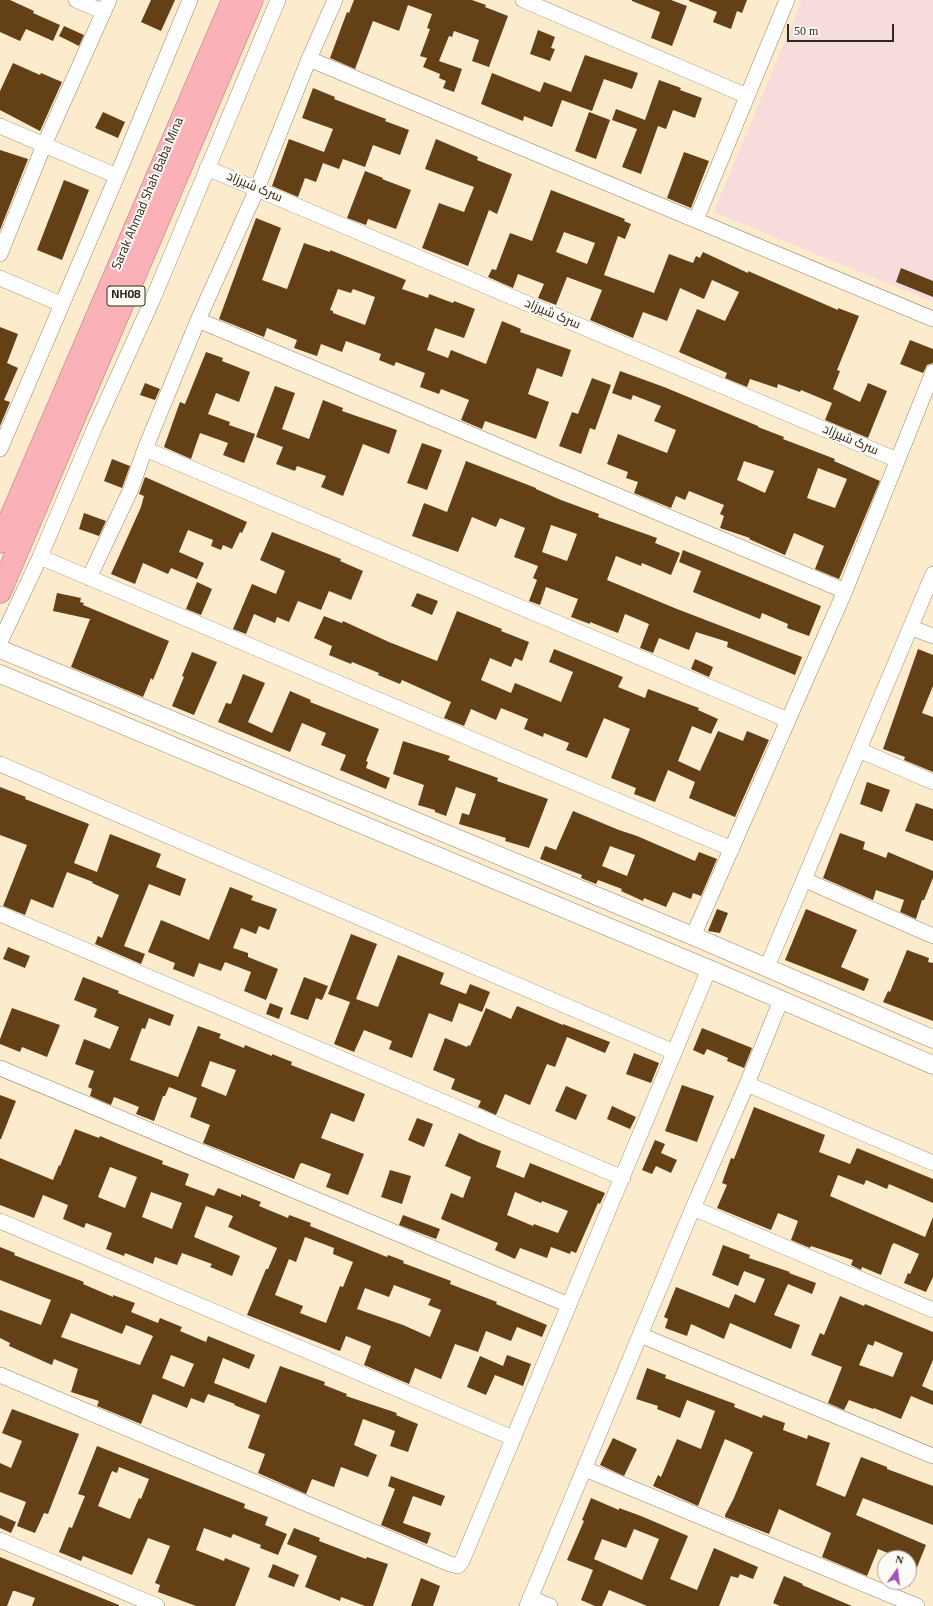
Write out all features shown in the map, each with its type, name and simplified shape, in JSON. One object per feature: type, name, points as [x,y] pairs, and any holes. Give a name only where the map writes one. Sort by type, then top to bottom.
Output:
[{"type":"highway","name":"Sarak Ahmad Shah Baba Mina","points":[[0,542],[233,0]]},
{"type":"highway","name":"NH08","points":[[0,592],[252,0]]},
{"type":"street","points":[[0,254],[44,145],[106,6],[76,0]]},
{"type":"street","points":[[0,449],[117,176],[190,0]]},
{"type":"street","points":[[0,642],[40,557],[95,427],[152,301],[278,0]]},
{"type":"street","points":[[89,578],[131,489],[144,448],[198,320],[257,189],[309,59],[335,0]]},
{"type":"street","points":[[524,0],[747,96]]},
{"type":"street","points":[[696,220],[787,0]]},
{"type":"street","points":[[309,59],[933,319]]},
{"type":"street","points":[[0,126],[117,176]]},
{"type":"street","name":"سرک شیرزاد","points":[[207,168],[897,460]]},
{"type":"street","points":[[0,278],[61,304]]},
{"type":"street","points":[[198,320],[846,590]]},
{"type":"street","points":[[693,936],[846,590],[933,372]]},
{"type":"street","points":[[144,448],[788,720]]},
{"type":"street","points":[[40,557],[732,849]]},
{"type":"street","points":[[767,967],[912,628],[933,574]]},
{"type":"street","points":[[912,628],[933,636]]},
{"type":"street","points":[[0,649],[693,936],[933,1039]]},
{"type":"street","points":[[0,674],[709,969],[933,1065]]},
{"type":"street","points":[[860,750],[933,782]]},
{"type":"street","points":[[0,764],[674,1052]]},
{"type":"street","points":[[805,880],[933,936]]},
{"type":"street","points":[[0,914],[623,1178]]},
{"type":"street","points":[[654,946],[663,924]]},
{"type":"street","points":[[0,1375],[458,1566],[462,1561],[709,969]]},
{"type":"street","points":[[550,1606],[528,1602],[585,1469],[693,1208],[747,1084],[781,1000]]},
{"type":"street","points":[[0,1068],[569,1305]]},
{"type":"street","points":[[747,1084],[933,1163]]},
{"type":"street","points":[[693,1208],[933,1310]]},
{"type":"street","points":[[0,1221],[513,1438]]},
{"type":"street","points":[[640,1334],[933,1456]]},
{"type":"street","points":[[585,1469],[917,1606]]},
{"type":"street","points":[[0,1540],[157,1606]]},
{"type":"shaded area","points":[[802,0],[933,0],[933,302],[714,212]]},
{"type":"building","points":[[0,0],[10,0],[34,11],[33,13],[60,25],[53,41],[26,29],[20,41],[0,32]]},
{"type":"building","points":[[151,0],[175,0],[161,31],[141,22]]},
{"type":"building","points":[[354,0],[472,0],[508,16],[489,67],[472,61],[479,40],[454,31],[452,37],[449,36],[439,61],[462,69],[454,92],[443,88],[446,81],[439,78],[440,74],[423,67],[427,58],[420,56],[430,29],[427,28],[432,14],[408,5],[399,31],[373,21],[355,69],[330,58],[347,12],[349,13]]},
{"type":"building","points":[[632,0],[671,0],[687,6],[672,46],[651,38],[660,12]]},
{"type":"building","points":[[689,0],[747,0],[742,13],[737,11],[731,29],[713,22],[717,12]]},
{"type":"building","points":[[64,26],[84,35],[79,46],[59,36]]},
{"type":"building","points":[[538,30],[555,37],[551,48],[555,49],[550,61],[530,54]]},
{"type":"building","points":[[585,55],[638,73],[632,89],[604,79],[592,111],[562,100],[552,127],[524,116],[523,121],[481,104],[492,73],[540,92],[544,82],[571,92]]},
{"type":"building","points":[[13,63],[40,75],[41,73],[62,82],[40,131],[0,110],[0,91]]},
{"type":"building","points":[[659,80],[702,98],[695,118],[673,110],[666,129],[658,126],[641,174],[622,167],[637,129],[612,120],[616,109],[645,120]]},
{"type":"building","points":[[313,88],[335,97],[334,99],[386,119],[385,121],[409,130],[400,155],[373,145],[365,167],[343,159],[339,169],[323,163],[316,182],[305,178],[298,197],[272,186],[289,139],[324,152],[333,129],[302,118]]},
{"type":"building","points":[[103,112],[125,122],[118,138],[95,128]]},
{"type":"building","points":[[589,112],[610,120],[596,159],[575,151]]},
{"type":"building","points":[[436,139],[478,157],[477,160],[512,174],[497,214],[489,210],[468,266],[422,248],[439,203],[464,212],[474,187],[425,169]]},
{"type":"building","points":[[0,150],[28,159],[0,230]]},
{"type":"building","points":[[684,152],[709,161],[691,208],[667,198]]},
{"type":"building","points":[[365,171],[411,190],[396,229],[368,219],[366,225],[347,218]]},
{"type":"building","points":[[64,180],[89,190],[62,260],[37,250]]},
{"type":"building","points":[[551,190],[625,219],[624,221],[631,224],[625,239],[618,236],[604,275],[654,293],[669,254],[693,263],[696,256],[700,258],[703,252],[748,273],[748,271],[838,310],[838,308],[859,316],[837,370],[840,371],[833,389],[860,402],[868,383],[887,391],[868,438],[825,420],[832,403],[801,390],[800,392],[778,384],[777,388],[750,379],[747,387],[725,378],[727,373],[679,352],[697,309],[725,321],[739,292],[712,280],[704,299],[680,288],[667,321],[643,312],[633,338],[590,320],[602,290],[567,277],[556,305],[538,298],[544,284],[518,274],[513,288],[488,277],[492,269],[496,270],[510,233],[532,241]],"holes":[[[564,232],[595,243],[587,264],[556,252]]]},
{"type":"building","points":[[256,218],[281,228],[262,280],[287,289],[304,243],[330,252],[330,250],[406,280],[402,289],[428,298],[429,294],[475,309],[464,338],[435,328],[427,350],[448,358],[451,350],[486,364],[502,321],[521,329],[520,332],[571,350],[562,377],[537,368],[528,394],[549,402],[536,439],[485,421],[482,429],[461,420],[469,400],[441,389],[439,394],[420,387],[425,373],[396,362],[394,366],[379,360],[381,354],[346,341],[342,352],[321,344],[317,356],[294,348],[297,340],[267,328],[264,337],[219,319]],"holes":[[[338,289],[351,293],[353,289],[375,297],[365,325],[333,313],[333,311],[330,310]]]},
{"type":"building","points":[[901,268],[933,281],[933,297],[896,282]]},
{"type":"building","points":[[0,327],[18,334],[7,363],[18,368],[4,400],[10,402],[0,426]]},
{"type":"building","points":[[910,340],[933,349],[933,363],[927,365],[923,373],[900,364]]},
{"type":"building","points":[[206,352],[223,358],[222,361],[250,372],[239,402],[216,393],[208,414],[230,422],[229,425],[255,434],[244,463],[223,455],[228,443],[200,433],[191,459],[164,447],[180,402],[185,404]]},
{"type":"building","points":[[620,371],[664,387],[784,437],[783,439],[835,459],[834,461],[880,481],[839,579],[815,569],[824,546],[794,533],[785,555],[749,539],[750,538],[720,528],[724,516],[720,514],[724,505],[689,491],[685,500],[676,496],[671,508],[634,493],[638,482],[626,478],[628,472],[607,464],[618,434],[667,453],[676,430],[654,421],[661,406],[633,395],[631,400],[612,393]],"holes":[[[744,461],[774,471],[765,493],[737,480]],[[818,468],[847,479],[835,508],[807,498]]]},
{"type":"building","points":[[592,378],[611,385],[595,430],[590,428],[581,454],[559,446],[572,412],[578,414]]},
{"type":"building","points":[[145,383],[160,389],[155,400],[140,395]]},
{"type":"building","points":[[275,386],[295,393],[282,429],[309,439],[323,400],[343,408],[342,411],[397,430],[389,454],[363,444],[343,496],[321,487],[326,476],[297,466],[295,471],[276,464],[283,447],[256,437]]},
{"type":"building","points":[[422,443],[442,450],[427,490],[407,483]]},
{"type":"building","points":[[112,459],[130,466],[122,488],[104,481]]},
{"type":"building","points":[[466,461],[599,514],[598,517],[657,538],[655,543],[680,553],[671,575],[642,563],[641,566],[616,556],[607,580],[677,609],[802,657],[795,675],[727,647],[728,642],[696,632],[689,650],[659,638],[653,653],[640,648],[649,624],[625,614],[618,633],[590,622],[590,624],[571,617],[578,599],[546,587],[540,605],[529,601],[537,580],[533,578],[538,566],[514,557],[525,528],[500,518],[496,527],[472,517],[458,552],[412,536],[424,503],[447,512]],"holes":[[[551,525],[577,534],[567,561],[542,552]]]},
{"type":"building","points":[[145,477],[247,522],[242,533],[240,532],[232,549],[223,545],[221,550],[211,546],[213,540],[188,530],[179,552],[204,563],[197,579],[171,568],[168,574],[143,563],[135,584],[111,574],[141,507],[144,496],[139,494]]},
{"type":"building","points":[[84,513],[106,521],[99,536],[79,529]]},
{"type":"building","points":[[272,532],[341,559],[340,561],[363,571],[351,600],[329,591],[321,610],[298,601],[289,622],[277,617],[275,623],[254,614],[246,634],[233,629],[252,584],[276,594],[285,571],[260,560]]},
{"type":"building","points":[[683,550],[821,606],[809,636],[787,628],[788,624],[762,613],[760,619],[693,592],[701,571],[679,562]]},
{"type":"building","points":[[197,582],[212,589],[201,615],[186,609]]},
{"type":"building","points":[[57,593],[81,598],[80,602],[84,603],[83,605],[169,641],[153,680],[151,678],[143,697],[71,667],[90,619],[53,611]]},
{"type":"building","points":[[417,593],[438,601],[432,615],[411,606]]},
{"type":"building","points":[[457,611],[502,629],[501,631],[529,642],[522,661],[515,658],[511,667],[490,658],[481,680],[511,693],[515,683],[561,702],[573,672],[549,662],[554,649],[623,677],[618,687],[645,698],[648,689],[699,708],[698,710],[718,719],[711,734],[692,726],[678,761],[700,771],[718,731],[743,741],[747,731],[769,740],[735,817],[689,798],[695,782],[668,770],[655,802],[634,794],[636,788],[611,778],[630,729],[604,718],[587,758],[566,750],[569,743],[544,733],[543,737],[524,729],[528,719],[501,708],[496,720],[471,709],[464,726],[444,718],[451,702],[402,680],[400,684],[378,675],[379,673],[352,662],[351,664],[329,655],[332,646],[314,638],[324,616],[342,623],[343,621],[389,642],[437,661]]},
{"type":"building","points":[[918,649],[933,655],[933,686],[922,713],[933,717],[933,772],[904,760],[905,757],[883,749]]},
{"type":"building","points":[[192,652],[217,662],[194,715],[172,706]]},
{"type":"building","points":[[695,659],[713,667],[709,677],[691,669]]},
{"type":"building","points":[[243,674],[265,683],[248,722],[272,733],[290,691],[311,700],[310,702],[379,729],[366,761],[368,762],[366,768],[390,778],[386,789],[340,770],[346,755],[321,745],[326,733],[302,723],[290,752],[218,722],[226,703],[231,704]]},
{"type":"building","points":[[403,741],[450,756],[448,760],[498,778],[497,781],[548,799],[529,848],[505,841],[506,838],[459,824],[462,813],[469,815],[476,794],[456,787],[446,816],[435,812],[435,810],[418,805],[424,785],[393,774]]},
{"type":"building","points":[[867,782],[890,790],[882,812],[860,804]]},
{"type":"building","points":[[0,787],[26,797],[25,799],[89,824],[74,863],[97,872],[110,834],[161,854],[156,867],[186,879],[180,896],[149,884],[124,946],[145,954],[141,964],[95,944],[98,936],[102,938],[119,895],[92,883],[93,882],[67,872],[53,908],[31,899],[25,915],[3,906],[27,845],[0,835]]},
{"type":"building","points":[[916,803],[933,809],[933,841],[905,831]]},
{"type":"building","points":[[573,811],[695,861],[699,852],[717,859],[701,896],[693,893],[691,899],[673,892],[666,907],[644,898],[643,901],[621,891],[622,889],[598,880],[596,884],[581,878],[582,875],[540,859],[545,846],[556,850]],"holes":[[[610,846],[635,855],[627,876],[602,866]]]},
{"type":"building","points":[[840,833],[865,842],[863,849],[886,858],[888,852],[933,871],[933,878],[924,900],[922,900],[916,919],[900,912],[904,900],[876,890],[873,900],[823,878]]},
{"type":"building","points":[[230,887],[253,896],[251,900],[277,909],[269,930],[259,926],[256,934],[241,928],[233,948],[248,953],[248,957],[278,969],[266,1000],[244,991],[251,972],[225,962],[221,971],[199,963],[194,977],[173,969],[175,963],[148,952],[161,920],[209,940]]},
{"type":"building","points":[[717,909],[728,913],[720,933],[708,931]]},
{"type":"building","points":[[806,909],[857,930],[841,967],[869,979],[864,991],[785,960]]},
{"type":"building","points":[[351,934],[377,944],[356,999],[378,1007],[398,955],[444,973],[440,984],[466,994],[470,984],[490,992],[482,1012],[459,1003],[452,1022],[429,1013],[412,1058],[389,1049],[392,1041],[364,1030],[354,1052],[334,1044],[350,1002],[328,994]]},
{"type":"building","points":[[8,947],[30,956],[25,968],[3,959]]},
{"type":"building","points":[[907,950],[929,958],[928,962],[933,963],[933,1021],[883,1002],[888,991],[890,992]]},
{"type":"building","points":[[83,977],[119,991],[118,993],[174,1015],[170,1026],[149,1018],[145,1029],[142,1028],[130,1060],[178,1077],[198,1026],[221,1034],[219,1038],[244,1048],[245,1045],[272,1056],[272,1054],[292,1062],[291,1065],[365,1094],[354,1122],[331,1113],[321,1138],[364,1154],[348,1195],[326,1187],[331,1174],[302,1163],[300,1164],[294,1179],[203,1143],[210,1125],[190,1117],[197,1098],[169,1087],[165,1096],[163,1096],[154,1121],[136,1114],[139,1107],[114,1097],[111,1105],[90,1096],[92,1089],[88,1087],[94,1071],[75,1064],[84,1039],[110,1049],[119,1027],[94,1017],[97,1009],[74,1000]],"holes":[[[210,1061],[236,1070],[226,1096],[201,1086]]]},
{"type":"building","points":[[304,977],[328,986],[322,1000],[316,998],[308,1020],[290,1014]]},
{"type":"building","points":[[270,1003],[283,1008],[279,1019],[266,1014]]},
{"type":"building","points":[[517,1006],[610,1042],[605,1053],[567,1037],[555,1067],[547,1064],[530,1105],[505,1094],[496,1115],[478,1107],[481,1101],[451,1089],[455,1079],[433,1070],[445,1038],[467,1047],[468,1045],[470,1046],[486,1008],[511,1019]]},
{"type":"building","points":[[12,1008],[60,1025],[47,1057],[22,1047],[20,1052],[0,1044],[0,1039]]},
{"type":"building","points":[[702,1028],[752,1048],[744,1068],[727,1061],[728,1058],[707,1049],[704,1055],[693,1050]]},
{"type":"building","points":[[634,1053],[659,1063],[651,1083],[626,1074]]},
{"type":"building","points":[[682,1085],[714,1096],[697,1142],[665,1131]]},
{"type":"building","points":[[566,1086],[587,1095],[576,1120],[555,1111]]},
{"type":"building","points":[[0,1095],[16,1101],[1,1139],[0,1139]]},
{"type":"building","points":[[612,1106],[636,1117],[630,1129],[607,1119]]},
{"type":"building","points":[[754,1107],[825,1135],[819,1152],[850,1164],[857,1148],[933,1179],[933,1203],[889,1184],[887,1189],[866,1180],[864,1185],[838,1175],[830,1196],[925,1237],[933,1217],[933,1277],[926,1292],[904,1283],[919,1254],[894,1243],[881,1275],[862,1267],[861,1270],[851,1265],[853,1260],[811,1246],[810,1248],[791,1240],[798,1221],[778,1213],[771,1230],[717,1208],[727,1185],[722,1183],[731,1158],[734,1159]]},
{"type":"building","points":[[417,1118],[433,1124],[424,1147],[408,1140]]},
{"type":"building","points":[[75,1129],[99,1138],[100,1136],[163,1161],[162,1164],[189,1174],[185,1185],[214,1196],[218,1188],[241,1197],[241,1194],[261,1202],[259,1206],[288,1218],[289,1215],[311,1223],[310,1226],[387,1257],[388,1255],[404,1261],[403,1263],[451,1281],[450,1284],[497,1302],[496,1304],[547,1325],[542,1337],[517,1327],[511,1341],[486,1331],[478,1352],[455,1344],[441,1379],[415,1368],[409,1384],[364,1365],[371,1346],[346,1336],[340,1351],[247,1315],[266,1269],[268,1269],[277,1248],[228,1227],[233,1216],[206,1206],[194,1237],[240,1256],[232,1276],[210,1267],[212,1264],[182,1253],[177,1265],[155,1257],[153,1264],[125,1253],[124,1256],[106,1249],[112,1233],[86,1223],[84,1228],[63,1219],[68,1205],[43,1195],[34,1218],[0,1205],[0,1158],[53,1180],[59,1165],[60,1166]],"holes":[[[110,1167],[137,1177],[125,1208],[98,1197]],[[151,1192],[182,1203],[172,1229],[142,1217]],[[305,1237],[334,1248],[333,1254],[353,1262],[343,1287],[340,1286],[326,1323],[300,1313],[303,1306],[275,1295],[289,1259],[296,1262]],[[394,1285],[431,1299],[428,1305],[441,1310],[430,1337],[403,1325],[357,1309],[365,1288],[389,1297]]]},
{"type":"building","points":[[459,1133],[501,1151],[496,1167],[524,1178],[530,1163],[605,1193],[600,1204],[598,1203],[576,1253],[571,1251],[570,1254],[551,1247],[547,1258],[520,1248],[515,1259],[495,1250],[498,1243],[441,1219],[451,1193],[463,1198],[471,1177],[445,1166]],"holes":[[[515,1192],[541,1203],[542,1201],[568,1211],[558,1233],[534,1224],[533,1226],[507,1215]]]},
{"type":"building","points":[[655,1140],[665,1144],[661,1153],[677,1160],[671,1173],[656,1166],[652,1174],[642,1170]]},
{"type":"building","points":[[390,1170],[411,1176],[402,1204],[381,1197]]},
{"type":"building","points":[[403,1215],[440,1229],[436,1239],[399,1225]]},
{"type":"building","points":[[723,1245],[750,1255],[749,1258],[790,1272],[789,1273],[816,1283],[812,1294],[788,1284],[774,1315],[800,1325],[791,1349],[730,1323],[724,1339],[691,1324],[687,1336],[665,1328],[668,1319],[664,1317],[676,1287],[729,1308],[735,1294],[755,1303],[765,1279],[744,1271],[738,1286],[712,1275]]},
{"type":"building","points":[[0,1247],[15,1253],[14,1255],[84,1282],[83,1284],[113,1297],[113,1295],[135,1303],[131,1312],[158,1323],[160,1318],[182,1327],[180,1331],[206,1342],[208,1336],[255,1355],[249,1369],[223,1358],[214,1383],[266,1403],[280,1366],[325,1382],[324,1385],[347,1394],[346,1396],[397,1413],[396,1415],[418,1424],[408,1452],[390,1446],[395,1431],[363,1419],[354,1445],[377,1455],[368,1477],[341,1467],[334,1487],[312,1479],[306,1494],[258,1473],[265,1454],[248,1448],[260,1415],[234,1405],[235,1404],[208,1394],[204,1403],[191,1398],[187,1408],[153,1394],[141,1424],[97,1406],[99,1401],[71,1392],[78,1369],[54,1359],[52,1365],[9,1346],[10,1343],[0,1338],[0,1310],[41,1325],[51,1300],[0,1280]],"holes":[[[71,1313],[122,1334],[126,1325],[153,1336],[140,1365],[61,1337]],[[171,1355],[194,1364],[184,1387],[162,1378]]]},
{"type":"building","points":[[840,1296],[864,1306],[865,1304],[933,1332],[933,1360],[922,1386],[933,1391],[933,1405],[911,1396],[901,1419],[849,1400],[844,1410],[828,1403],[842,1367],[811,1355],[820,1333],[824,1335]],"holes":[[[875,1341],[903,1353],[893,1377],[859,1365],[868,1344],[873,1346]]]},
{"type":"building","points":[[507,1355],[531,1364],[523,1386],[495,1375],[486,1395],[467,1387],[480,1356],[503,1366]]},
{"type":"building","points":[[647,1368],[666,1375],[665,1378],[735,1404],[734,1407],[762,1418],[763,1415],[785,1423],[783,1430],[807,1439],[808,1435],[830,1443],[816,1485],[845,1497],[861,1457],[887,1467],[887,1469],[933,1486],[933,1525],[863,1498],[856,1515],[926,1545],[917,1567],[917,1550],[878,1549],[867,1576],[822,1557],[831,1533],[779,1509],[769,1534],[725,1517],[753,1452],[725,1439],[698,1506],[653,1486],[658,1475],[661,1477],[677,1439],[701,1449],[715,1411],[687,1400],[680,1418],[657,1409],[658,1406],[636,1399]]},
{"type":"building","points":[[12,1409],[79,1434],[48,1514],[44,1513],[35,1533],[17,1526],[26,1502],[0,1492],[0,1463],[11,1468],[22,1441],[2,1433]]},
{"type":"building","points":[[613,1438],[637,1449],[624,1476],[600,1465]]},
{"type":"building","points":[[97,1446],[245,1504],[244,1508],[268,1517],[265,1525],[287,1534],[278,1555],[260,1548],[261,1545],[233,1534],[231,1538],[204,1528],[196,1550],[224,1561],[225,1558],[250,1568],[235,1606],[196,1606],[158,1592],[160,1585],[155,1583],[170,1546],[148,1538],[132,1575],[83,1556],[81,1561],[59,1552],[69,1527],[72,1528],[85,1496],[78,1494]],"holes":[[[119,1467],[149,1479],[141,1499],[139,1498],[130,1519],[98,1506],[112,1471],[117,1473]]]},
{"type":"building","points":[[391,1476],[445,1496],[441,1506],[413,1496],[403,1523],[431,1533],[427,1544],[381,1525],[395,1489],[388,1486]]},
{"type":"building","points":[[591,1498],[619,1510],[619,1508],[641,1516],[688,1536],[670,1579],[697,1590],[714,1548],[758,1567],[753,1579],[740,1574],[738,1578],[731,1576],[719,1606],[647,1606],[609,1590],[602,1606],[595,1606],[581,1600],[593,1570],[567,1560],[584,1521],[582,1520]],"holes":[[[634,1529],[659,1539],[642,1580],[594,1559],[602,1539],[626,1548]]]},
{"type":"building","points":[[0,1515],[16,1522],[11,1533],[0,1528]]},
{"type":"building","points":[[294,1528],[320,1538],[319,1541],[366,1559],[367,1557],[388,1564],[373,1606],[365,1606],[341,1597],[340,1601],[305,1587],[317,1556],[287,1544]]},
{"type":"building","points":[[0,1557],[119,1606],[32,1606],[35,1598],[13,1591],[7,1606],[0,1606]]},
{"type":"building","points":[[273,1564],[299,1575],[294,1587],[268,1577]]},
{"type":"building","points":[[784,1576],[852,1606],[780,1606],[773,1603]]},
{"type":"building","points":[[421,1578],[440,1586],[433,1606],[411,1606]]}]
